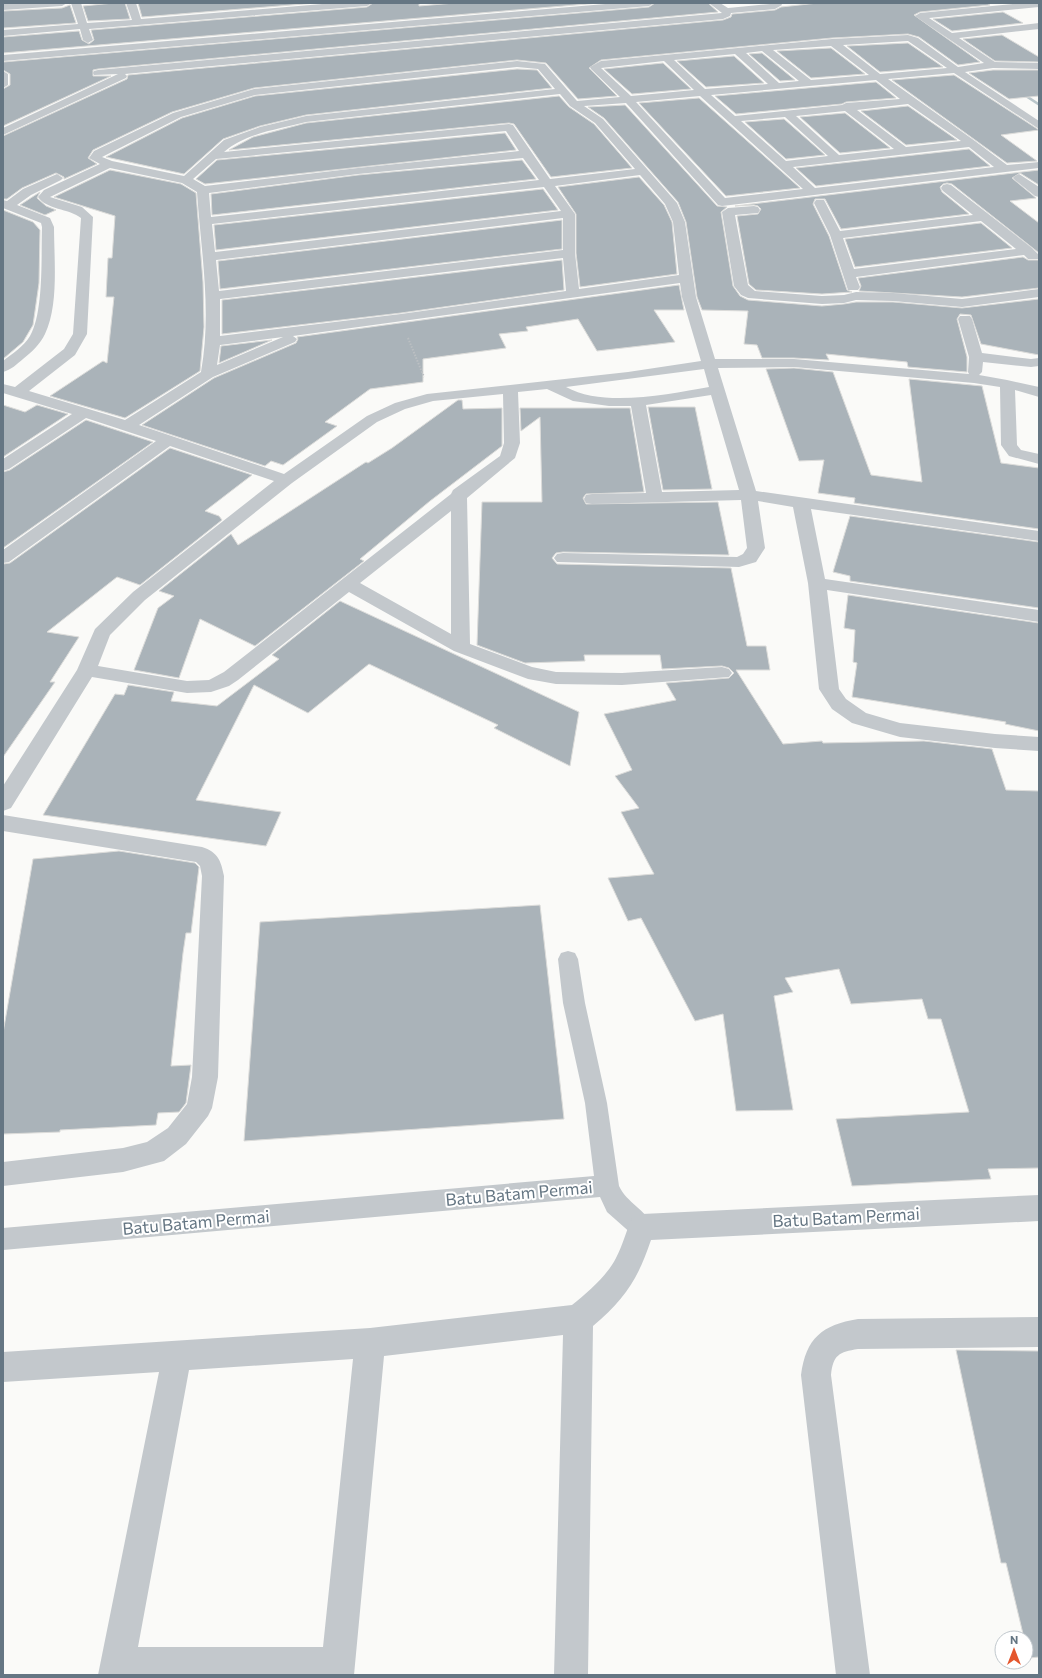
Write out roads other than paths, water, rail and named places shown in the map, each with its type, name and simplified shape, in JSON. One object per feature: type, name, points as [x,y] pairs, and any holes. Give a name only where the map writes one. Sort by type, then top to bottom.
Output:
[{"type":"street","points":[[3,7],[62,3]]},
{"type":"street","points":[[76,3],[95,61],[99,86]]},
{"type":"street","points":[[131,3],[138,23]]},
{"type":"street","points":[[3,33],[138,23],[306,6],[367,3]]},
{"type":"street","points":[[95,61],[136,70],[335,52],[518,25],[649,3]]},
{"type":"street","points":[[716,4],[743,3]]},
{"type":"street","points":[[716,4],[726,11],[774,6],[777,5],[776,3]]},
{"type":"street","points":[[993,66],[920,16],[1039,4]]},
{"type":"street","points":[[1026,5],[1039,13]]},
{"type":"street","points":[[306,6],[335,52]]},
{"type":"street","points":[[504,7],[518,25]]},
{"type":"street","points":[[3,58],[95,61],[321,30],[518,25],[723,16],[727,14],[726,11]]},
{"type":"street","points":[[950,36],[1039,26]]},
{"type":"street","points":[[978,34],[1031,36]]},
{"type":"street","points":[[836,201],[816,197],[722,202],[629,100],[596,69],[596,66],[738,50],[902,37],[911,38],[1039,126]]},
{"type":"street","points":[[832,42],[910,101],[971,143],[1004,168]]},
{"type":"street","points":[[764,48],[807,82]]},
{"type":"street","points":[[738,50],[776,85]]},
{"type":"street","points":[[666,57],[702,92],[784,165],[816,197],[836,235],[856,296]]},
{"type":"street","points":[[526,154],[371,170],[204,190],[186,180],[103,162],[95,158],[98,153],[177,115],[241,95],[271,89],[524,64],[541,66],[574,104],[599,121],[671,203],[675,211],[679,222],[689,297],[749,495],[756,548],[750,558],[739,562],[563,558]]},
{"type":"street","points":[[574,104],[993,66],[1039,66]]},
{"type":"street","points":[[3,132],[136,70]]},
{"type":"street","points":[[3,74],[3,85]]},
{"type":"street","points":[[186,180],[204,162],[214,156],[228,142],[284,123],[334,116],[563,91]]},
{"type":"street","points":[[480,100],[509,127],[526,154],[569,214],[569,253],[573,293]]},
{"type":"street","points":[[732,119],[788,114],[846,106],[910,101]]},
{"type":"street","points":[[846,106],[903,150]]},
{"type":"street","points":[[788,114],[836,158]]},
{"type":"street","points":[[214,156],[509,127]]},
{"type":"street","points":[[784,165],[971,143]]},
{"type":"street","points":[[7,205],[27,192],[103,162]]},
{"type":"street","points":[[10,390],[70,352],[76,343],[82,325],[87,217],[78,210],[47,201],[44,197],[48,192],[103,162]]},
{"type":"street","points":[[1039,164],[816,197],[728,212],[741,286],[746,292],[753,294],[822,300],[844,299],[856,296],[900,297],[962,303],[1039,293]]},
{"type":"street","points":[[371,170],[386,200]]},
{"type":"street","points":[[205,221],[643,171]]},
{"type":"street","points":[[931,190],[1039,176]]},
{"type":"street","points":[[1019,178],[1039,193]]},
{"type":"street","points":[[947,188],[1035,257]]},
{"type":"street","points":[[204,190],[208,257],[214,296],[214,341],[208,374]]},
{"type":"street","points":[[3,368],[32,343],[42,326],[45,311],[48,223],[7,205]]},
{"type":"street","points":[[208,257],[569,214]]},
{"type":"street","points":[[836,235],[984,217]]},
{"type":"street","points":[[214,296],[569,253]]},
{"type":"street","points":[[849,274],[1035,257]]},
{"type":"street","points":[[214,341],[311,330],[687,278]]},
{"type":"street","points":[[965,319],[976,357],[974,379]]},
{"type":"street","points":[[127,426],[208,374],[311,330]]},
{"type":"street","points":[[976,357],[1031,364],[1039,362]]},
{"type":"street","points":[[3,804],[87,670],[102,633],[120,614],[138,596],[286,480],[372,419],[400,406],[432,397],[628,376],[709,364],[768,362],[974,379],[1007,384],[1039,392]]},
{"type":"street","points":[[1007,384],[1009,446],[1015,453],[1039,459]]},
{"type":"street","points":[[550,385],[572,396],[610,402],[638,401],[717,390]]},
{"type":"street","points":[[87,670],[187,687],[211,686],[222,682],[349,584],[510,454],[512,443],[510,389]]},
{"type":"street","points":[[10,390],[82,414],[127,426],[166,441],[286,480]]},
{"type":"street","points":[[638,401],[655,497]]},
{"type":"street","points":[[3,466],[82,414]]},
{"type":"street","points":[[3,558],[166,441]]},
{"type":"street","points":[[459,494],[461,647]]},
{"type":"street","points":[[592,499],[749,495],[1039,536]]},
{"type":"street","points":[[801,503],[817,583],[829,689],[839,704],[859,718],[900,730],[995,741],[1039,744]]},
{"type":"street","points":[[817,583],[1039,616]]},
{"type":"street","points":[[349,584],[461,647],[528,673],[556,678],[622,679],[722,673]]},
{"type":"street","points":[[3,823],[202,855],[210,862],[212,876],[205,1077],[199,1108],[177,1136],[154,1153],[123,1160],[3,1174]]},
{"type":"street","name":"Batu Batam Permai","points":[[642,1227],[1039,1208]]},
{"type":"street","points":[[3,1368],[370,1343],[578,1319],[593,1307],[620,1278],[630,1260],[642,1227]]},
{"type":"street","points":[[571,1675],[578,1319]]},
{"type":"street","points":[[853,1675],[816,1376],[817,1360],[823,1349],[835,1339],[858,1334],[1039,1332]]},
{"type":"street","points":[[177,1356],[116,1670],[337,1669],[370,1343]]},
{"type":"lane","points":[[568,959],[574,1003],[596,1103],[607,1186]]},
{"type":"lane","name":"Batu Batam Permai","points":[[3,1239],[607,1186],[615,1204],[642,1227]]},
{"type":"waterway","points":[[1017,90],[1039,105]]}]
